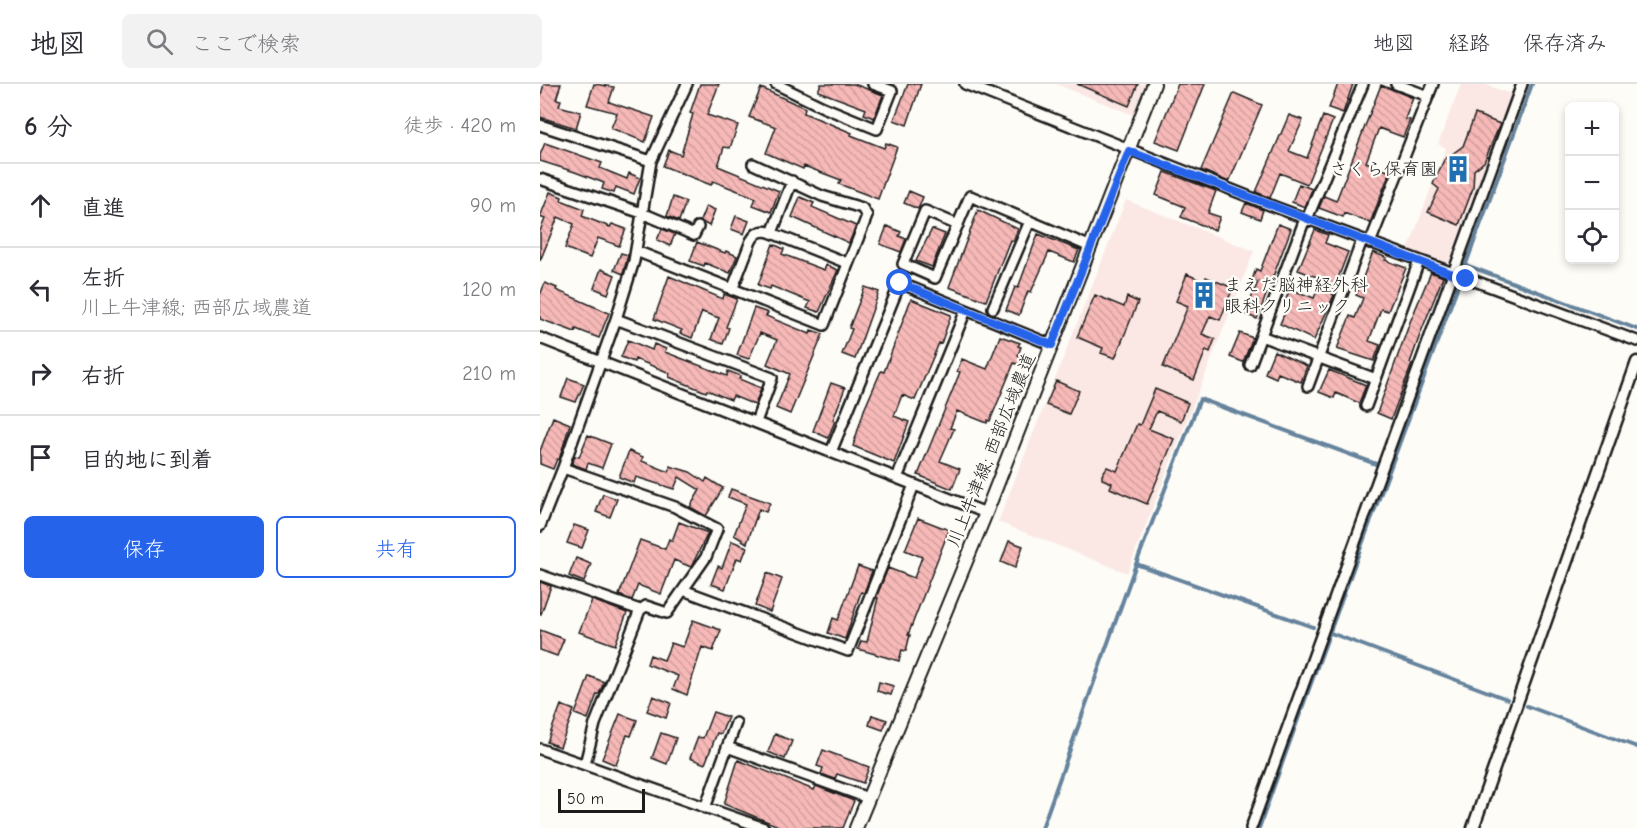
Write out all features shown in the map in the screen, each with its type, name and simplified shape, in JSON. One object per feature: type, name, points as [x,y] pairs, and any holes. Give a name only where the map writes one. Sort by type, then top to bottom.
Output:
[{"type":"main road","name":"川上牛津線; 西部広域農道","points":[[856,828],[986,513],[1154,84]]},
{"type":"street","points":[[540,526],[616,319],[636,251],[651,161],[687,84]]},
{"type":"street","points":[[776,84],[877,129],[892,92],[873,84]]},
{"type":"street","points":[[799,95],[804,84]]},
{"type":"street","points":[[965,84],[1129,151],[1307,219],[1637,340]]},
{"type":"street","points":[[1250,365],[1303,224],[1363,84]]},
{"type":"street","points":[[1396,84],[1428,96]]},
{"type":"street","points":[[1308,386],[1366,241],[1433,84]]},
{"type":"street","points":[[1251,828],[1522,84]]},
{"type":"street","points":[[540,125],[651,161]]},
{"type":"street","points":[[636,251],[824,325],[867,216],[861,208],[822,196],[753,164]]},
{"type":"street","points":[[540,179],[642,213],[694,234],[698,227]]},
{"type":"street","points":[[772,232],[792,181]]},
{"type":"street","points":[[958,225],[925,211],[903,264],[935,278],[958,225],[970,196],[1091,247]]},
{"type":"street","points":[[993,308],[1030,221]]},
{"type":"street","points":[[732,290],[755,235],[765,230],[847,263]]},
{"type":"street","points":[[1366,406],[1419,261]]},
{"type":"street","points":[[831,452],[900,283],[1052,345]]},
{"type":"street","points":[[897,478],[966,310]]},
{"type":"street","points":[[616,319],[772,378],[756,422]]},
{"type":"street","points":[[1262,336],[1376,379]]},
{"type":"street","points":[[540,338],[986,513]]},
{"type":"street","points":[[1473,828],[1637,362]]},
{"type":"street","points":[[563,468],[675,507],[717,530],[706,557],[667,613],[646,606],[640,610],[595,723],[585,764]]},
{"type":"street","points":[[683,590],[848,651],[914,484]]},
{"type":"street","points":[[540,575],[640,610]]},
{"type":"street","points":[[705,808],[736,723]]},
{"type":"street","points":[[727,747],[868,798]]},
{"type":"street","points":[[540,749],[764,828]]},
{"type":"shaded area","points":[[1056,84],[1145,84],[1133,115]]},
{"type":"shaded area","points":[[1461,84],[1484,84],[1511,94],[1448,265],[1408,250],[1446,148],[1438,144]]},
{"type":"shaded area","points":[[1126,200],[1254,251],[1127,573],[998,522]]},
{"type":"building","points":[[544,84],[561,84],[556,99],[561,100],[559,106],[581,112],[576,128],[540,117],[540,98]]},
{"type":"building","points":[[594,84],[614,87],[609,102],[654,117],[645,142],[611,128],[617,113],[587,105]]},
{"type":"building","points":[[700,84],[719,84],[707,115],[738,125],[730,148],[724,147],[718,166],[779,191],[771,212],[753,205],[756,198],[713,181],[711,185],[663,166],[669,150],[681,155],[693,114],[690,113]]},
{"type":"building","points":[[821,84],[854,84],[883,95],[874,118],[864,114],[866,109],[818,91]]},
{"type":"building","points":[[908,84],[921,84],[907,125],[894,120]]},
{"type":"building","points":[[1077,84],[1138,84],[1129,106]]},
{"type":"building","points":[[1178,84],[1205,84],[1179,150],[1155,141]]},
{"type":"building","points":[[1338,84],[1353,84],[1343,113],[1329,108]]},
{"type":"building","points":[[1381,85],[1413,98],[1405,119],[1410,120],[1403,137],[1379,128],[1366,162],[1390,172],[1370,223],[1344,213],[1343,217],[1319,208],[1324,196],[1336,201]]},
{"type":"building","points":[[761,88],[805,108],[804,113],[852,133],[851,135],[884,148],[886,143],[897,147],[878,199],[839,184],[841,180],[804,166],[803,169],[766,153],[776,127],[749,117]]},
{"type":"building","points":[[1234,93],[1262,105],[1229,182],[1201,170]]},
{"type":"building","name":"さくら保育園","points":[[1475,114],[1500,124],[1484,162],[1474,170],[1473,188],[1459,225],[1428,212],[1439,189],[1433,184],[1444,160],[1463,146]]},
{"type":"building","points":[[1289,115],[1303,120],[1289,151],[1307,158],[1323,116],[1333,120],[1307,184],[1280,173],[1270,198],[1256,192]]},
{"type":"building","points":[[545,143],[602,163],[600,168],[627,179],[629,173],[640,178],[634,194],[616,187],[614,193],[602,189],[604,183],[540,161]]},
{"type":"building","points":[[1165,172],[1216,191],[1208,213],[1220,217],[1215,230],[1181,217],[1185,207],[1156,195]]},
{"type":"building","points":[[1299,184],[1312,189],[1305,207],[1292,202]]},
{"type":"building","points":[[909,191],[923,197],[918,209],[904,203]]},
{"type":"building","points":[[550,192],[562,197],[561,200],[584,209],[582,216],[610,227],[612,224],[626,229],[619,246],[598,238],[590,258],[565,248],[574,224],[558,217],[540,261],[540,231],[545,219],[540,217]]},
{"type":"building","points":[[673,197],[686,202],[679,221],[667,216]]},
{"type":"building","points":[[800,197],[814,203],[812,207],[856,226],[849,243],[792,217]]},
{"type":"building","points":[[1246,203],[1263,210],[1260,219],[1242,212]]},
{"type":"building","points":[[706,206],[715,210],[709,226],[700,221]]},
{"type":"building","points":[[978,210],[1018,229],[1013,241],[1010,240],[986,301],[949,287]]},
{"type":"building","points":[[736,216],[749,221],[744,234],[731,229]]},
{"type":"building","points":[[1278,224],[1291,229],[1257,319],[1245,314],[1258,282],[1252,280],[1256,269],[1260,271]]},
{"type":"building","points":[[887,226],[901,232],[899,236],[906,239],[901,252],[880,244]]},
{"type":"building","points":[[662,229],[675,234],[670,246],[657,240]]},
{"type":"building","points":[[932,229],[945,234],[932,267],[916,261]]},
{"type":"building","points":[[1315,230],[1328,235],[1325,243],[1348,252],[1332,294],[1334,295],[1314,340],[1280,324],[1288,305],[1284,304],[1290,289],[1314,298],[1322,279],[1298,270]]},
{"type":"building","points":[[1038,234],[1079,250],[1074,262],[1049,252],[1031,292],[1028,291],[1019,315],[1006,310],[1015,287],[1018,288]]},
{"type":"building","points":[[697,242],[737,256],[730,273],[705,263],[704,266],[690,261]]},
{"type":"building","points":[[773,244],[784,249],[782,254],[824,270],[826,265],[838,270],[819,312],[807,308],[810,302],[771,286],[770,289],[758,285]]},
{"type":"building","points":[[1373,252],[1387,258],[1385,260],[1406,268],[1388,311],[1381,309],[1369,341],[1380,345],[1374,361],[1337,349],[1350,316],[1355,318],[1363,298],[1356,295]]},
{"type":"building","points":[[621,253],[628,255],[623,274],[614,270]]},
{"type":"building","points":[[601,269],[615,275],[608,294],[594,288]]},
{"type":"building","points":[[1431,272],[1443,277],[1391,419],[1377,413]]},
{"type":"building","points":[[1187,274],[1204,282],[1206,277],[1233,288],[1220,320],[1210,316],[1202,334],[1215,339],[1210,352],[1206,350],[1194,380],[1163,367],[1188,306],[1176,301]]},
{"type":"building","points":[[669,276],[723,299],[724,294],[737,299],[726,327],[729,328],[723,344],[711,339],[719,318],[702,312],[692,338],[680,333],[682,330],[654,319]]},
{"type":"building","points":[[545,283],[609,313],[599,338],[540,319],[540,295]]},
{"type":"building","points":[[865,287],[879,292],[855,359],[842,354],[852,329],[849,328]]},
{"type":"building","points":[[1095,295],[1124,307],[1127,297],[1138,302],[1115,358],[1101,353],[1103,348],[1077,337]]},
{"type":"building","points":[[911,299],[951,315],[941,344],[939,343],[915,400],[902,395],[894,416],[909,422],[894,463],[853,446],[864,410],[881,371],[884,372]]},
{"type":"building","points":[[754,308],[768,313],[766,316],[810,334],[811,330],[823,334],[790,414],[776,408],[790,374],[767,364],[777,340],[760,333],[749,359],[737,355]]},
{"type":"building","points":[[1240,333],[1253,338],[1243,362],[1230,357]]},
{"type":"building","points":[[1000,336],[1020,343],[1018,355],[1025,357],[1021,366],[1014,363],[990,421],[988,420],[987,423],[957,411],[950,428],[954,429],[940,461],[960,469],[952,489],[918,475],[960,372],[957,371],[962,359],[987,369]]},
{"type":"building","points":[[628,340],[652,350],[654,344],[666,349],[665,352],[727,376],[728,371],[741,376],[739,379],[761,388],[755,405],[733,396],[731,400],[707,390],[706,392],[669,377],[670,373],[635,359],[634,362],[621,357]]},
{"type":"building","points":[[1274,351],[1307,366],[1301,382],[1278,373],[1276,378],[1265,373]]},
{"type":"building","points":[[1329,370],[1366,385],[1359,403],[1336,393],[1334,398],[1319,392]]},
{"type":"building","points":[[568,378],[584,384],[576,402],[561,397]]},
{"type":"building","points":[[1056,381],[1079,391],[1069,414],[1046,405]]},
{"type":"building","points":[[831,383],[845,388],[828,438],[813,431]]},
{"type":"building","points":[[1155,389],[1188,403],[1181,421],[1157,411],[1149,429],[1174,439],[1147,504],[1110,488],[1112,483],[1102,479],[1102,475],[1107,467],[1117,471]]},
{"type":"building","points":[[553,417],[570,424],[559,460],[557,459],[553,469],[540,464],[540,451]]},
{"type":"building","points":[[588,435],[611,444],[602,468],[588,463],[586,469],[572,464],[575,456],[579,457]]},
{"type":"building","points":[[629,451],[643,457],[642,461],[669,472],[670,466],[690,472],[705,482],[707,478],[723,488],[706,516],[690,507],[700,490],[679,477],[674,489],[636,477],[634,483],[619,477]]},
{"type":"building","points":[[731,489],[770,503],[766,512],[759,509],[747,543],[734,535],[746,504],[728,497]]},
{"type":"building","points":[[603,494],[617,499],[610,517],[596,512]]},
{"type":"building","points":[[918,518],[949,530],[908,635],[910,635],[906,651],[902,650],[899,661],[858,649],[861,641],[867,642],[878,598],[876,598],[888,568],[914,578],[922,557],[905,550]]},
{"type":"building","points":[[679,522],[708,533],[691,567],[674,560],[661,594],[638,585],[632,600],[619,595],[640,540],[665,549],[669,539],[672,541]]},
{"type":"building","points":[[574,525],[589,530],[582,548],[567,543]]},
{"type":"building","points":[[732,541],[747,547],[742,560],[737,558],[725,589],[711,584],[718,566],[722,568]]},
{"type":"building","points":[[1009,541],[1023,546],[1015,568],[1001,562]]},
{"type":"building","points":[[576,558],[591,564],[584,582],[569,576]]},
{"type":"building","points":[[858,566],[872,571],[864,593],[861,592],[845,639],[828,633],[833,618],[838,620]]},
{"type":"building","points":[[767,573],[782,579],[770,612],[755,606]]},
{"type":"building","points":[[540,582],[551,586],[541,614],[540,614]]},
{"type":"building","points":[[592,600],[627,613],[615,645],[579,632]]},
{"type":"building","points":[[693,620],[721,630],[713,651],[702,647],[687,695],[673,689],[678,676],[647,664],[650,655],[664,660],[671,643],[683,647]]},
{"type":"building","points":[[540,630],[564,639],[557,656],[540,650]]},
{"type":"building","points":[[589,676],[604,682],[588,719],[575,714]]},
{"type":"building","points":[[879,682],[894,686],[891,695],[877,691]]},
{"type":"building","points":[[653,696],[671,703],[666,718],[647,711]]},
{"type":"building","points":[[561,705],[574,710],[560,747],[547,742]]},
{"type":"building","points":[[713,712],[728,717],[721,734],[717,733],[705,764],[690,758],[698,737],[703,738]]},
{"type":"building","points":[[620,714],[637,720],[631,736],[627,735],[616,765],[602,759]]},
{"type":"building","points":[[872,715],[887,720],[883,730],[869,725]]},
{"type":"building","points":[[661,733],[676,738],[667,764],[652,758]]},
{"type":"building","points":[[775,734],[792,741],[785,759],[768,752]]},
{"type":"building","points":[[823,750],[869,767],[863,783],[837,774],[835,779],[821,774],[823,768],[817,766]]},
{"type":"building","points":[[738,760],[814,790],[816,786],[854,801],[843,828],[783,828],[724,804]]},
{"type":"waterway","points":[[1259,828],[1532,84]]},
{"type":"waterway","points":[[1466,265],[1637,329]]},
{"type":"waterway","points":[[1042,828],[1136,564],[1200,399],[1376,464]]},
{"type":"waterway","points":[[1136,564],[1313,627]]},
{"type":"waterway","points":[[1328,632],[1507,699]]},
{"type":"waterway","points":[[1527,706],[1637,747]]},
{"type":"place","name":"さくら保育園","points":[[1458,169]]},
{"type":"place","name":"まえだ脳神経外科 眼科クリニック","points":[[1204,295]]},
{"type":"route","points":[[900,283],[1052,345],[1129,151],[1466,279]]}]
